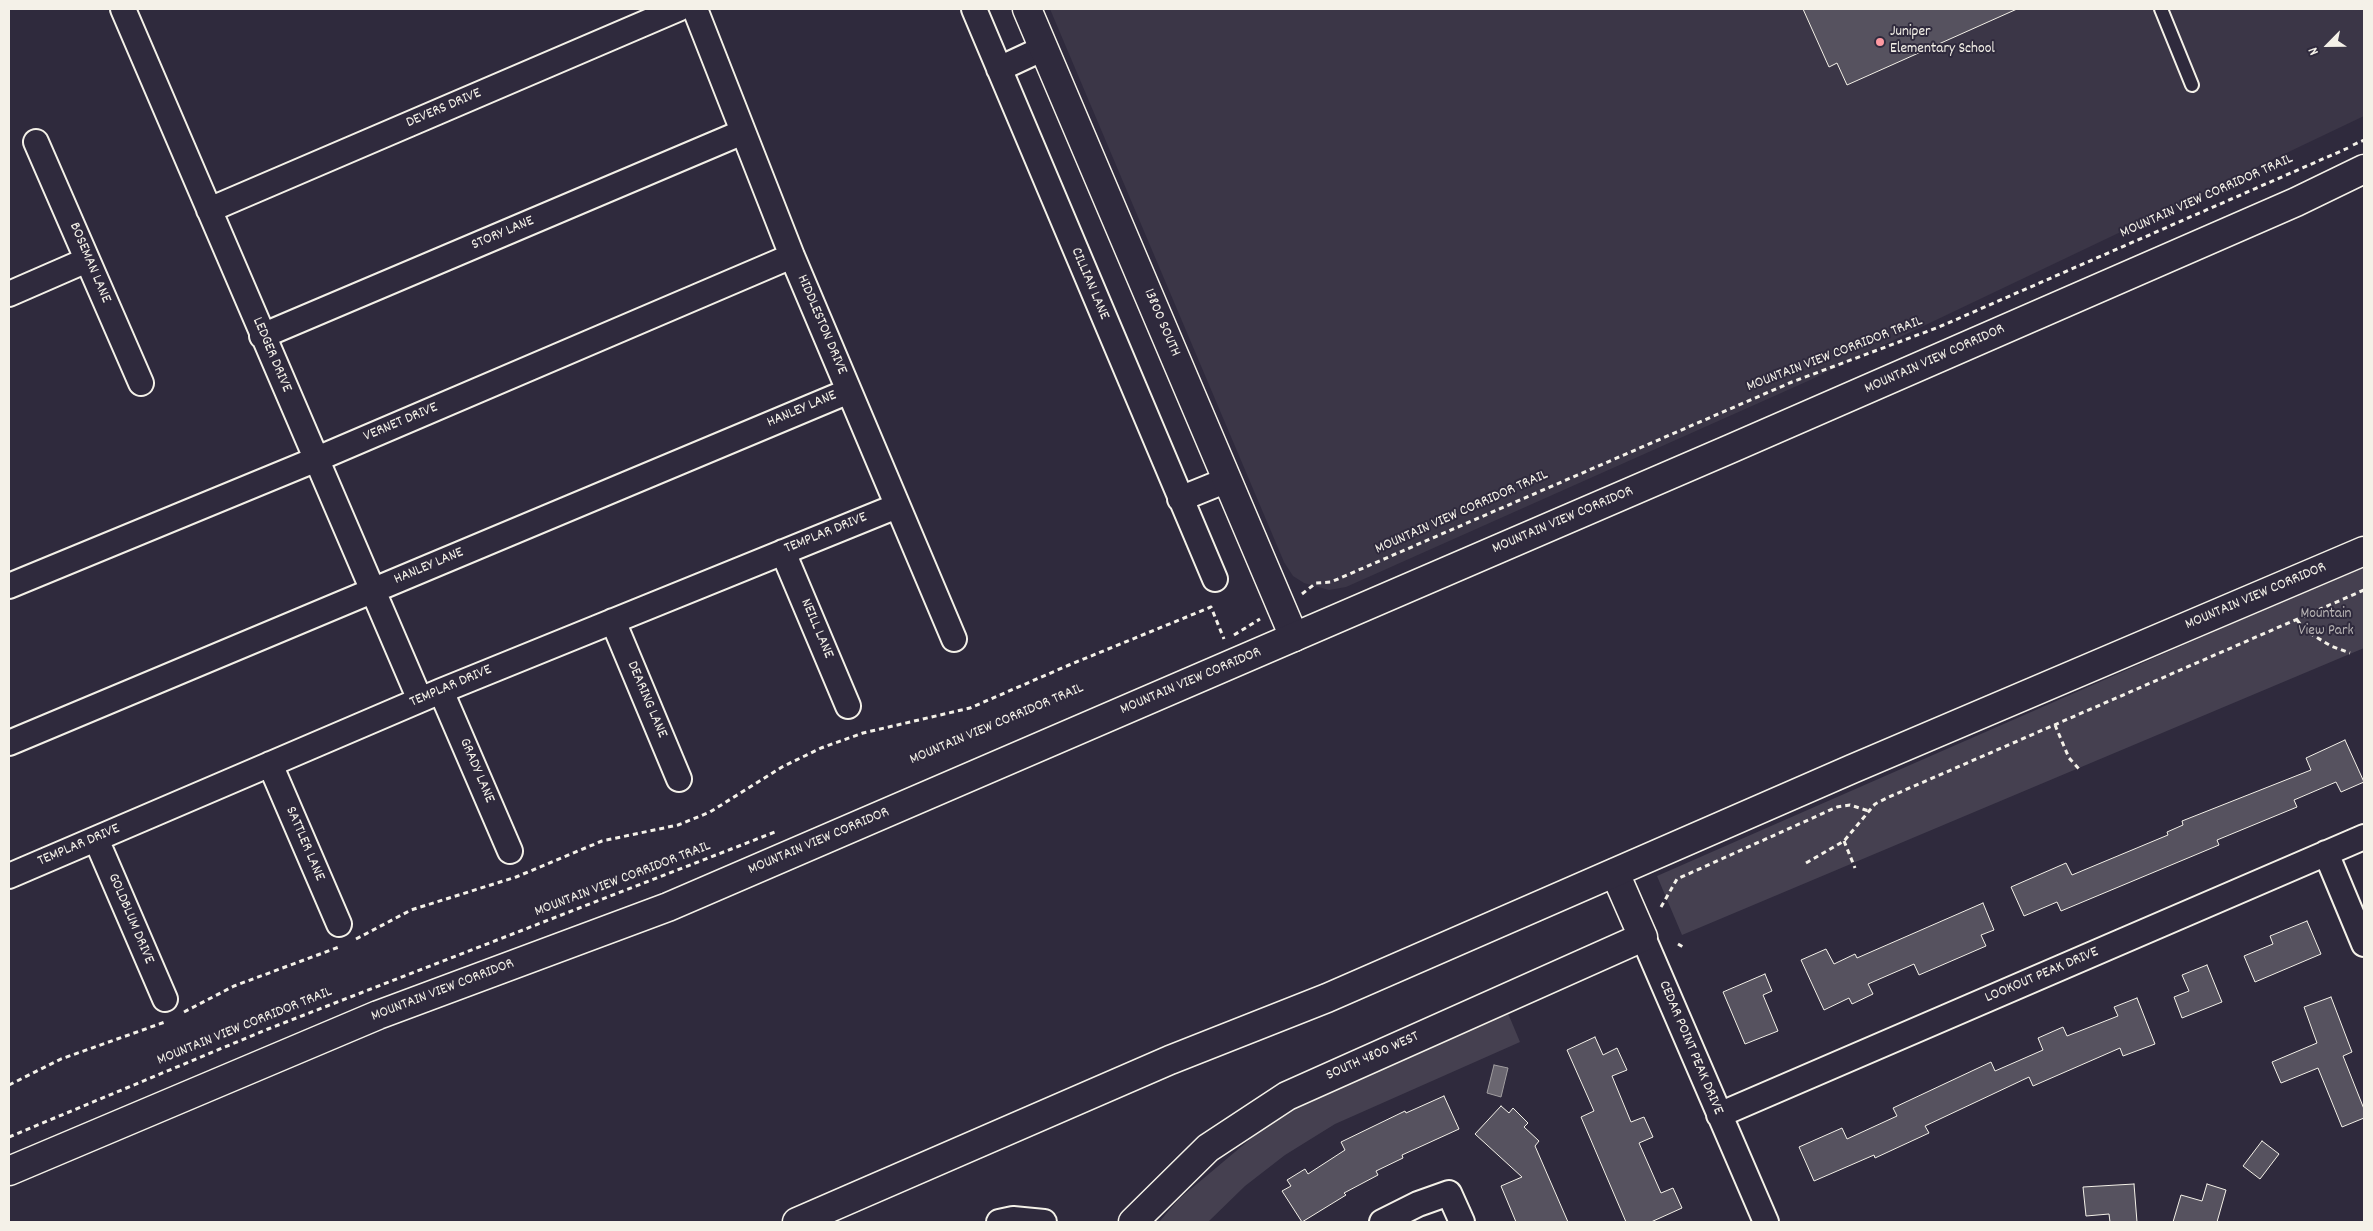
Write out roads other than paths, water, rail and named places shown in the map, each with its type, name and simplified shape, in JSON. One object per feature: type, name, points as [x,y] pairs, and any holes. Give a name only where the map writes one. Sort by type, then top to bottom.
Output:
[{"type":"main road","name":"13800 SOUTH","points":[[1027,9],[1294,637]]},
{"type":"main road","name":"MOUNTAIN VIEW CORRIDOR","points":[[9,1171],[378,1015],[668,907],[1730,449],[2296,202],[2364,169]]},
{"type":"main road","name":"MOUNTAIN VIEW CORRIDOR","points":[[797,1222],[1104,1088],[1327,998],[1852,769],[2364,551]]},
{"type":"main road","name":"CEDAR POINT PEAK DRIVE","points":[[1615,874],[1643,937]]},
{"type":"main road","name":"SOUTH 4800 WEST","points":[[1133,1222],[1208,1148],[1286,1096],[1643,937]]},
{"type":"street","name":"LEDGER DRIVE","points":[[123,9],[420,700]]},
{"type":"street","name":"DEVERS DRIVE","points":[[209,210],[678,9]]},
{"type":"street","name":"HIDDLESTON DRIVE","points":[[694,9],[792,256],[954,639]]},
{"type":"street","name":"CILLIAN LANE","points":[[974,9],[1215,579]]},
{"type":"street","points":[[999,69],[1044,48]]},
{"type":"street","name":"STORY LANE","points":[[262,336],[743,132]]},
{"type":"street","name":"BOSEMAN LANE","points":[[36,142],[141,383]]},
{"type":"street","name":"VERNET DRIVE","points":[[9,586],[316,459],[792,256]]},
{"type":"street","points":[[9,294],[87,260]]},
{"type":"street","name":"HANLEY LANE","points":[[9,743],[849,391]]},
{"type":"street","points":[[1180,499],[1227,480]]},
{"type":"street","name":"TEMPLAR DRIVE","points":[[9,876],[441,691],[897,506]]},
{"type":"street","name":"NEILL LANE","points":[[783,552],[848,706]]},
{"type":"street","name":"DEARING LANE","points":[[613,621],[679,779]]},
{"type":"street","name":"GRADY LANE","points":[[441,691],[510,851]]},
{"type":"street","name":"SATTLER LANE","points":[[270,764],[343,937]]},
{"type":"street","name":"LOOKOUT PEAK DRIVE","points":[[1719,1115],[2364,837]]},
{"type":"street","name":"GOLDBLUM DRIVE","points":[[96,839],[172,1011]]},
{"type":"street","points":[[2326,853],[2364,944]]},
{"type":"street","name":"CEDAR POINT PEAK DRIVE","points":[[1643,937],[1766,1222]]},
{"type":"street","points":[[1382,1222],[1418,1204],[1449,1193],[1462,1222]]},
{"type":"street","points":[[1000,1222],[1013,1219],[1044,1222]]},
{"type":"lane","points":[[2160,9],[2192,85]]},
{"type":"place","name":"Juniper Elementary School","points":[[1880,42]]},
{"type":"park label","name":"Mountain View Park","points":[[2326,624]]}]
